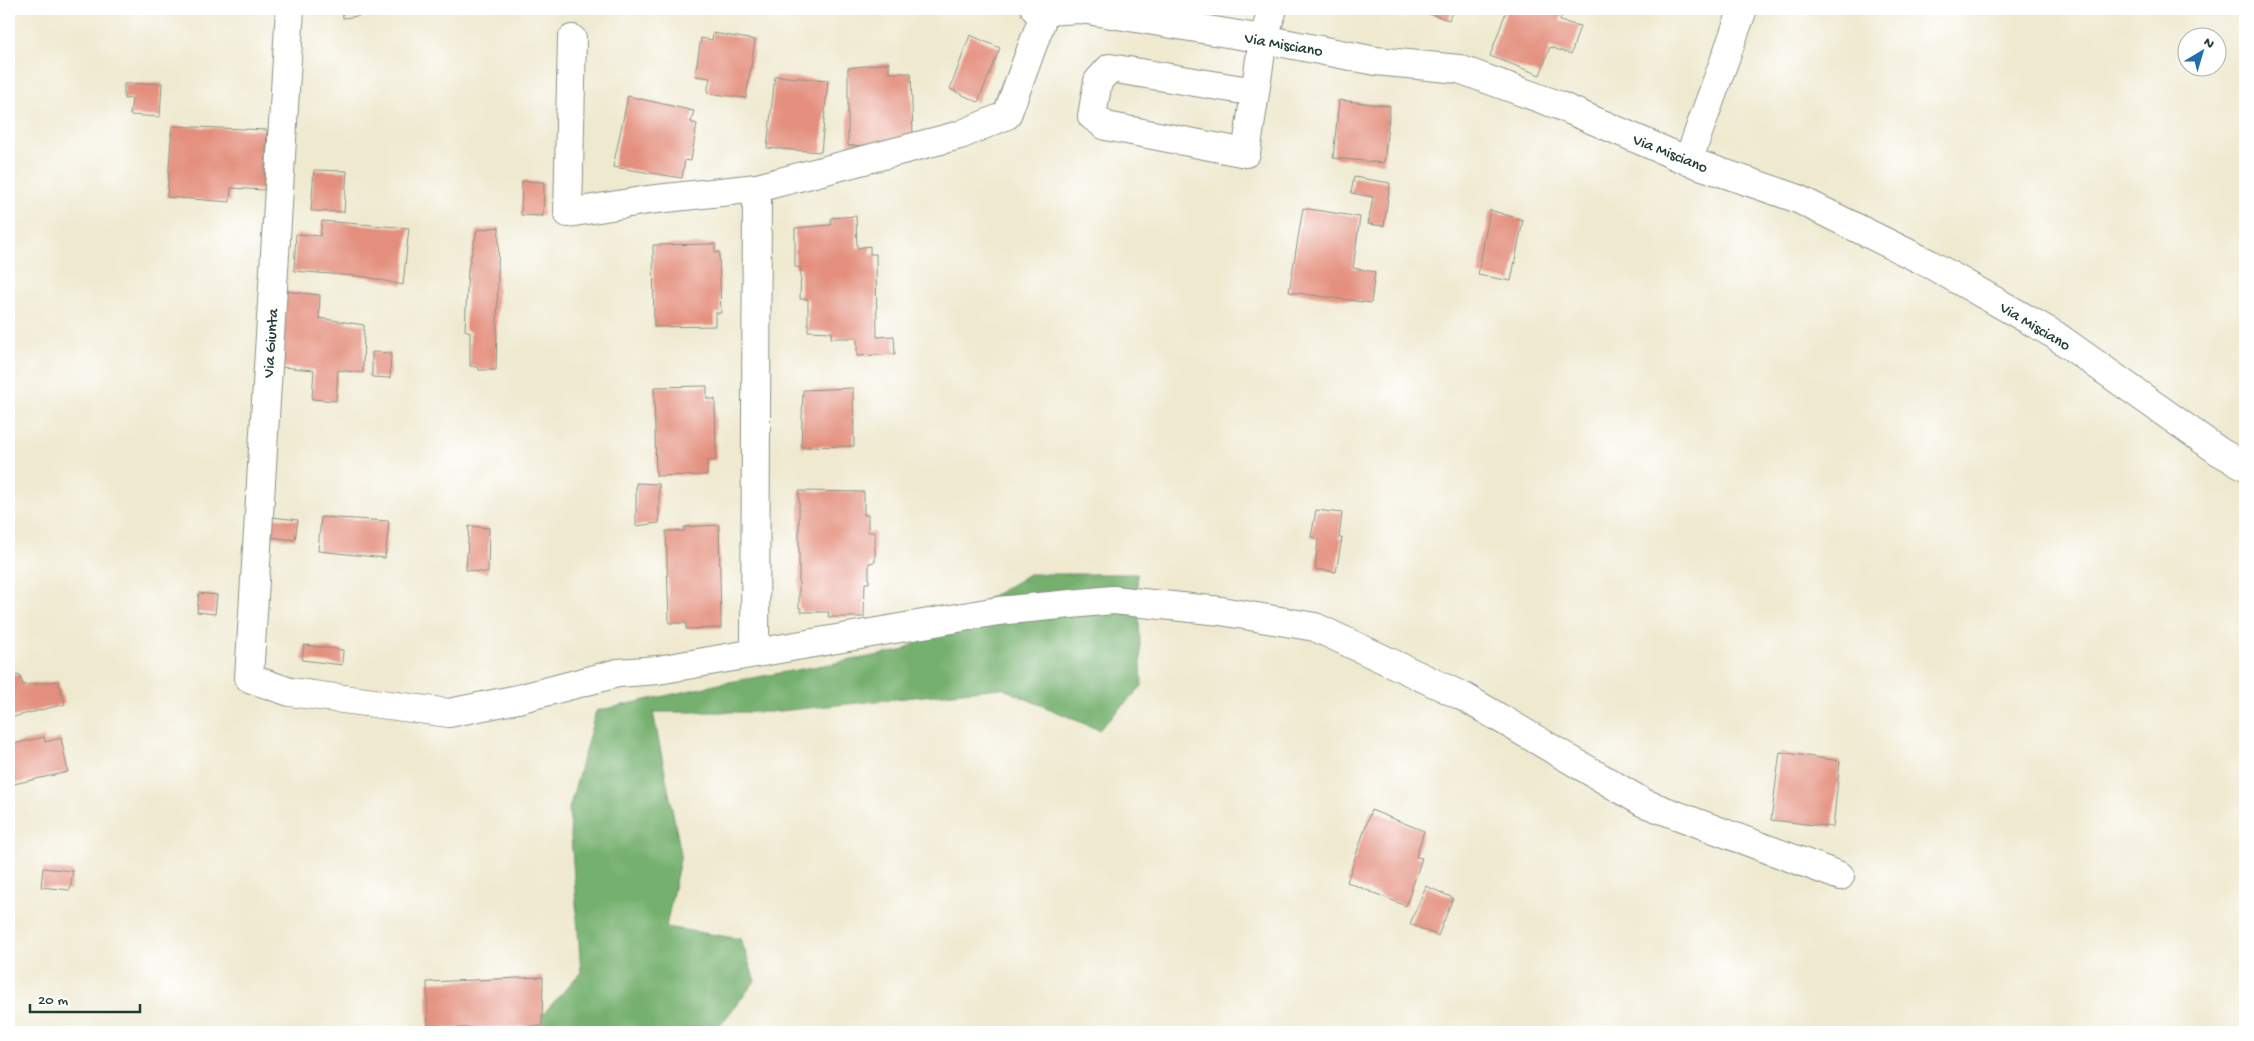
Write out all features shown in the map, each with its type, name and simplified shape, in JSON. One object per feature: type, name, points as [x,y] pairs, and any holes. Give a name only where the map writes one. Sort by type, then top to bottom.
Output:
[{"type":"street","name":"Via Giunta","points":[[290,9],[249,678],[290,692],[449,713],[518,699],[618,673],[658,670],[755,652]]},
{"type":"street","points":[[1255,92],[1110,68],[1098,81],[1092,116],[1106,126],[1246,153],[1263,39],[1273,9]]},
{"type":"street","points":[[1688,161],[1743,9]]},
{"type":"street","points":[[572,39],[568,213],[648,200],[757,188],[960,135],[1007,114],[1042,10]]},
{"type":"street","name":"Via Misciano","points":[[1042,10],[1081,10],[1263,39],[1376,61],[1459,69],[1558,105],[1688,161],[1796,198],[1930,264],[2055,335],[2220,452],[2245,466]]},
{"type":"street","points":[[757,188],[755,652],[998,611],[1112,600],[1220,611],[1315,627],[1464,697],[1644,803],[1840,876]]},
{"type":"green space","points":[[1029,574],[1137,574],[1142,686],[1099,730],[1001,688],[770,712],[653,712],[681,854],[666,927],[741,939],[755,981],[715,1032],[527,1032],[581,972],[569,809],[596,711],[724,683],[902,651]]},
{"type":"building","points":[[342,9],[359,9],[359,16],[343,18]]},
{"type":"building","points":[[1415,9],[1453,9],[1449,20]]},
{"type":"building","points":[[1507,9],[1564,9],[1560,21],[1580,26],[1571,54],[1550,47],[1540,75],[1490,56]]},
{"type":"building","points":[[713,33],[755,40],[746,98],[707,93],[710,78],[695,76],[701,38],[712,40]]},
{"type":"building","points":[[970,35],[1000,48],[978,102],[950,89]]},
{"type":"building","points":[[889,63],[889,73],[911,73],[913,137],[890,144],[848,146],[848,68]]},
{"type":"building","points":[[775,76],[828,80],[821,152],[767,148]]},
{"type":"building","points":[[162,83],[160,117],[130,115],[132,98],[124,99],[124,84]]},
{"type":"building","points":[[628,96],[694,111],[691,122],[697,124],[691,161],[685,160],[682,178],[613,167]]},
{"type":"building","points":[[1339,100],[1390,106],[1384,163],[1333,158]]},
{"type":"building","points":[[172,126],[267,130],[264,190],[231,188],[230,202],[167,197]]},
{"type":"building","points":[[314,170],[347,171],[344,212],[311,211]]},
{"type":"building","points":[[1354,177],[1390,183],[1384,226],[1368,224],[1373,197],[1351,193]]},
{"type":"building","points":[[522,181],[544,182],[543,216],[521,215]]},
{"type":"building","points":[[1303,208],[1360,217],[1353,268],[1375,272],[1371,303],[1289,292]]},
{"type":"building","points":[[1490,210],[1523,220],[1511,281],[1478,275]]},
{"type":"building","points":[[856,216],[857,248],[870,246],[870,254],[876,254],[877,337],[894,336],[895,354],[857,356],[857,338],[831,338],[832,332],[808,331],[808,299],[800,299],[801,268],[795,267],[795,228],[831,225],[831,218]]},
{"type":"building","points":[[322,221],[409,228],[403,285],[367,277],[294,271],[296,234],[320,236]]},
{"type":"building","points":[[499,227],[496,370],[479,370],[478,367],[470,366],[470,332],[465,330],[468,269],[477,230]]},
{"type":"building","points":[[715,244],[715,253],[719,252],[721,313],[715,313],[715,326],[654,327],[653,245]]},
{"type":"building","points":[[285,291],[320,295],[319,318],[364,325],[363,373],[338,370],[336,401],[312,399],[314,370],[281,367]]},
{"type":"building","points":[[372,352],[391,353],[390,378],[372,377]]},
{"type":"building","points":[[707,386],[707,399],[715,399],[716,460],[707,461],[707,475],[656,476],[654,387]]},
{"type":"building","points":[[853,388],[854,446],[801,447],[803,390]]},
{"type":"building","points":[[636,483],[659,484],[659,523],[636,526]]},
{"type":"building","points":[[799,491],[864,492],[864,515],[868,515],[868,532],[875,532],[875,562],[869,563],[869,583],[865,583],[864,617],[828,617],[829,612],[801,612],[801,608],[799,608]]},
{"type":"building","points":[[1316,510],[1342,513],[1339,538],[1342,538],[1336,572],[1315,569],[1318,539],[1311,537]]},
{"type":"building","points":[[272,517],[298,520],[295,540],[270,537]]},
{"type":"building","points":[[321,517],[389,521],[385,558],[318,551]]},
{"type":"building","points":[[719,525],[721,628],[686,629],[686,623],[669,623],[666,531],[684,531],[684,527]]},
{"type":"building","points":[[469,526],[489,528],[488,573],[466,570]]},
{"type":"building","points":[[199,593],[217,595],[215,614],[197,612]]},
{"type":"building","points":[[304,645],[343,650],[342,665],[302,660]]},
{"type":"building","points":[[9,673],[20,676],[23,685],[58,681],[65,704],[9,718]]},
{"type":"building","points":[[44,737],[45,742],[61,738],[68,772],[9,785],[9,745]]},
{"type":"building","points":[[1780,752],[1840,761],[1833,827],[1771,820]]},
{"type":"building","points":[[1371,810],[1424,831],[1416,857],[1422,858],[1406,906],[1347,882]]},
{"type":"building","points":[[43,868],[73,871],[70,890],[41,887]]},
{"type":"building","points":[[1426,886],[1453,898],[1438,936],[1410,924]]},
{"type":"building","points":[[543,977],[542,1026],[428,1029],[427,982]]}]
